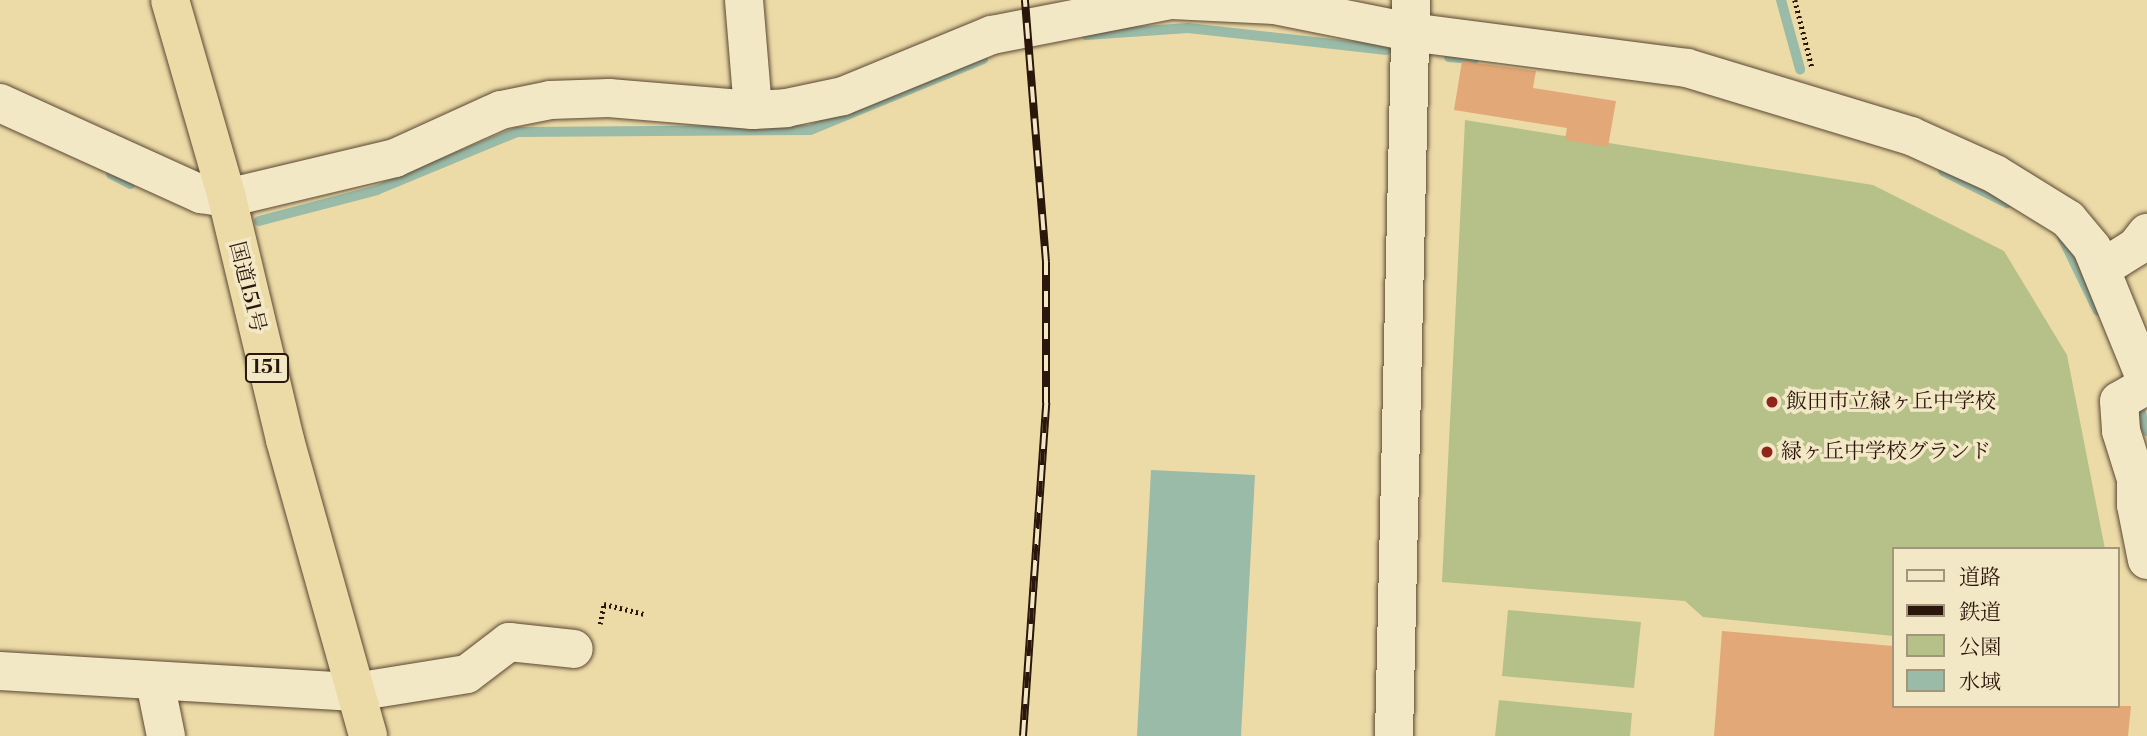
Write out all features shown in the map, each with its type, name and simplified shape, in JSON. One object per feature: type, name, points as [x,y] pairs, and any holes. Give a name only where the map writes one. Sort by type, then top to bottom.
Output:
[{"type":"highway","name":"国道151号","points":[[170,0],[227,198],[285,440],[368,736]]},
{"type":"street","points":[[744,0],[753,110]]},
{"type":"street","points":[[0,103],[201,194],[227,198],[396,158],[501,110],[550,100],[608,98],[753,110],[843,96],[992,35],[1172,0],[1411,16],[1687,68],[1911,136],[1995,174],[2068,219],[2092,248],[2140,389],[2121,431],[2136,479],[2136,505],[2147,560]]},
{"type":"street","points":[[1394,736],[1411,16]]},
{"type":"street","points":[[2101,270],[2136,247],[2147,233]]},
{"type":"street","points":[[0,671],[355,692],[467,674],[509,642],[574,649]]},
{"type":"street","points":[[155,682],[166,736]]},
{"type":"path","points":[[1795,0],[1822,109]]},
{"type":"green space","name":"緑ヶ丘中学校グランド","points":[[1465,120],[1873,185],[2004,251],[2067,355],[2105,547],[1892,547],[1892,636],[1703,617],[1685,601],[1442,582]]},
{"type":"green space","points":[[1508,610],[1641,622],[1634,688],[1502,676]]},
{"type":"green space","points":[[1499,700],[1632,713],[1630,736],[1495,736]]},
{"type":"water","points":[[1151,470],[1255,475],[1241,736],[1137,736]]},
{"type":"building","points":[[1462,61],[1536,71],[1533,88],[1616,101],[1608,147],[1565,140],[1567,128],[1454,110]]},
{"type":"building","points":[[1722,631],[1892,646],[1892,708],[2131,706],[2128,736],[1714,736]]},
{"type":"waterway","points":[[1781,0],[1800,69]]},
{"type":"waterway","points":[[1086,35],[1188,28],[1387,50]]},
{"type":"waterway","points":[[1449,57],[1474,59]]},
{"type":"waterway","points":[[259,221],[377,190],[517,132],[810,130],[983,59]]},
{"type":"waterway","points":[[1943,171],[2007,203]]},
{"type":"waterway","points":[[111,174],[131,184]]},
{"type":"waterway","points":[[2062,237],[2098,311]]},
{"type":"waterway","points":[[2136,399],[2147,431]]},
{"type":"railway","points":[[1023,736],[1046,403],[1046,262],[1025,0]]},
{"type":"place","name":"飯田市立緑ヶ丘中学校","points":[[1772,402]]},
{"type":"place","name":"緑ヶ丘中学校グランド","points":[[1767,452]]}]
